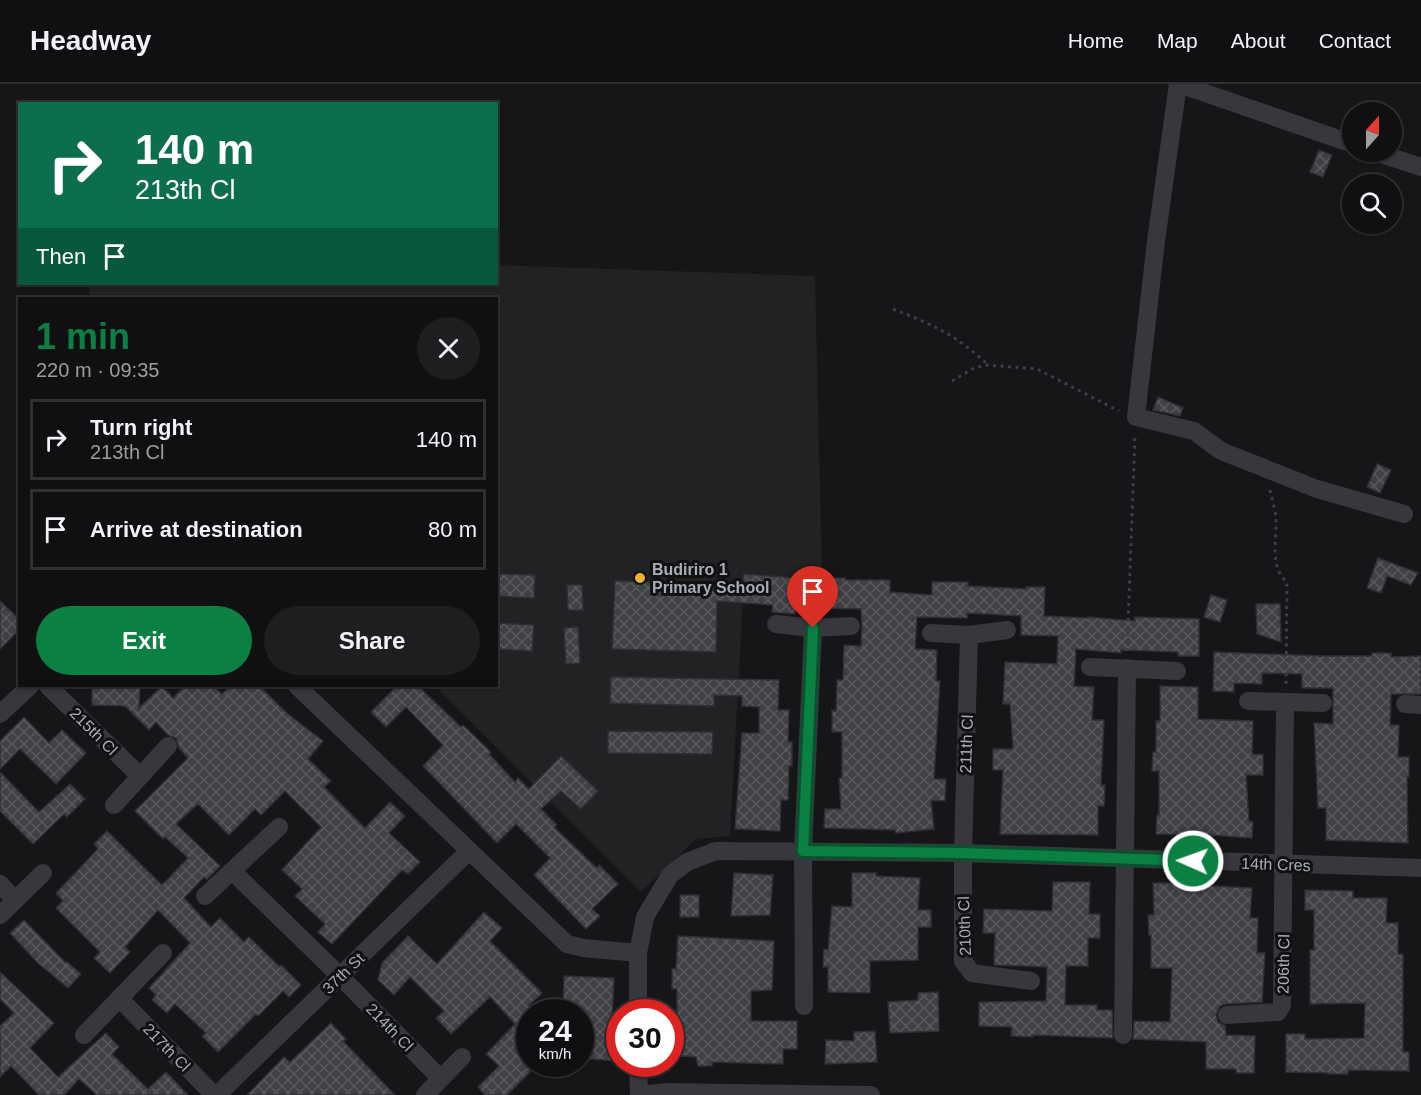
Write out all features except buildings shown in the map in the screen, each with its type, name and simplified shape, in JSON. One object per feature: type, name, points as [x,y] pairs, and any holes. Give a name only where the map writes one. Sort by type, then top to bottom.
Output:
[{"type":"street","points":[[1342,140],[1178,84],[1156,241],[1136,417],[1194,431],[1221,451],[1317,489],[1404,514]]},
{"type":"street","points":[[1402,161],[1421,167]]},
{"type":"street","points":[[776,624],[813,628],[851,626]]},
{"type":"street","points":[[804,1006],[803,851],[813,628]]},
{"type":"street","points":[[931,633],[969,635],[1007,630]]},
{"type":"street","name":"211th Cl","points":[[963,853],[969,635]]},
{"type":"street","points":[[1090,667],[1177,671]]},
{"type":"street","points":[[1123,1035],[1127,668]]},
{"type":"street","points":[[0,714],[29,687]]},
{"type":"street","name":"215th Cl","points":[[49,687],[140,776]]},
{"type":"street","points":[[298,687],[567,944],[583,948],[638,953]]},
{"type":"street","points":[[1248,701],[1323,704]]},
{"type":"street","points":[[1284,864],[1286,704]]},
{"type":"street","points":[[114,805],[168,746]]},
{"type":"street","points":[[205,896],[279,827]]},
{"type":"street","name":"37th St","points":[[215,1095],[469,851]]},
{"type":"street","name":"14th Cres","points":[[638,999],[638,953],[645,917],[670,875],[687,862],[716,851],[963,853],[1421,868]]},
{"type":"street","name":"210th Cl","points":[[963,853],[963,961],[972,973],[1031,981]]},
{"type":"street","name":"206th Cl","points":[[1227,1016],[1278,1012],[1282,1005],[1284,864]]},
{"type":"street","name":"214th Cl","points":[[232,871],[440,1078]]},
{"type":"street","points":[[0,915],[43,873]]},
{"type":"street","points":[[0,884],[15,900]]},
{"type":"street","points":[[84,1035],[163,953]]},
{"type":"street","name":"217th Cl","points":[[119,998],[215,1095]]},
{"type":"street","points":[[424,1095],[462,1057]]},
{"type":"street","points":[[639,1077],[640,1095],[666,1092],[871,1095]]},
{"type":"path","points":[[893,309],[941,329],[973,351],[988,365]]},
{"type":"path","points":[[952,381],[974,368],[988,365],[1037,369],[1109,407],[1136,417],[1127,668]]},
{"type":"path","points":[[1257,465],[1267,477],[1276,517],[1276,560],[1280,576],[1287,582],[1286,704]]},
{"type":"shaded area","name":"Budiriro 1 Primary School","points":[[498,265],[815,276],[822,577],[744,580],[730,836],[696,839],[641,892],[436,687],[498,687],[498,297],[90,297],[90,285],[498,285]]},
{"type":"place","name":"Budiriro 1 Primary School","points":[[640,578]]},
{"type":"route","points":[[813,628],[803,851],[963,853],[1193,861]]}]
